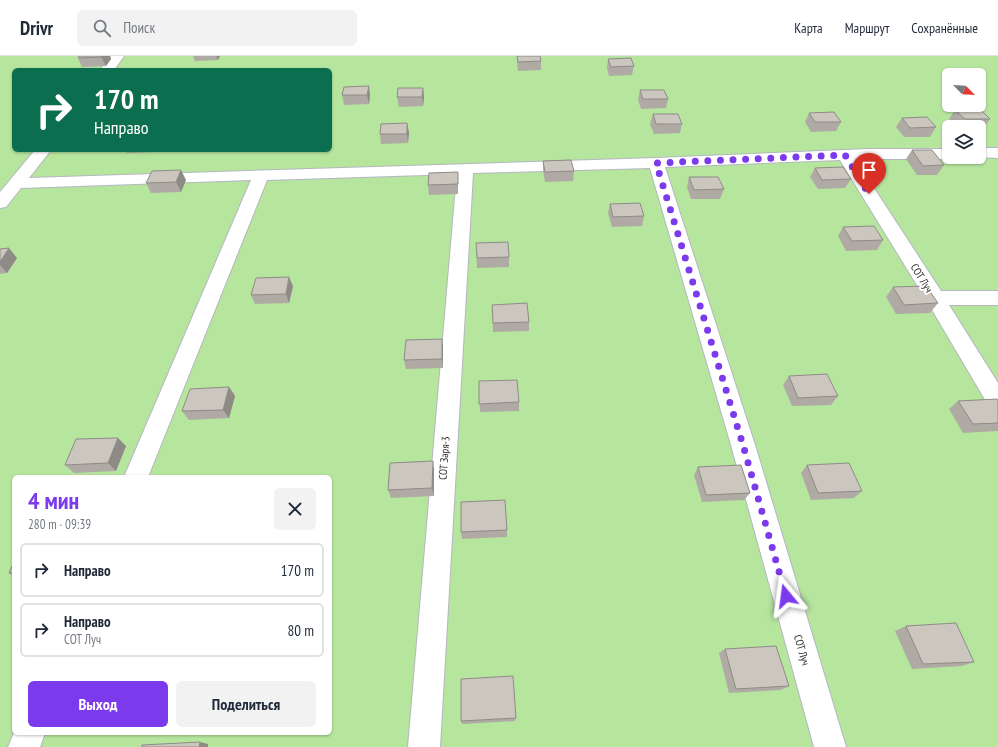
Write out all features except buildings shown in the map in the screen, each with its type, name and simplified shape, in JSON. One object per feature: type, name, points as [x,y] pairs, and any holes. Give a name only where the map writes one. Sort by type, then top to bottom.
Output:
[{"type":"street","points":[[109,68],[118,56]]},
{"type":"street","points":[[0,203],[41,152]]},
{"type":"street","points":[[986,153],[998,153]]},
{"type":"street","points":[[16,183],[656,163],[845,155],[942,154]]},
{"type":"street","name":"СОТ Луч","points":[[845,155],[935,298],[998,402]]},
{"type":"street","name":"СОТ Луч","points":[[656,163],[743,445],[830,747]]},
{"type":"street","name":"СОТ Заря-3","points":[[424,747],[464,169]]},
{"type":"street","points":[[137,475],[261,175]]},
{"type":"street","points":[[935,298],[998,298]]},
{"type":"street","points":[[24,747],[29,735]]},
{"type":"green space","points":[[0,56],[998,56],[998,747],[0,747]]},
{"type":"route","points":[[786,596],[743,445],[656,163],[845,155],[869,194]]}]
